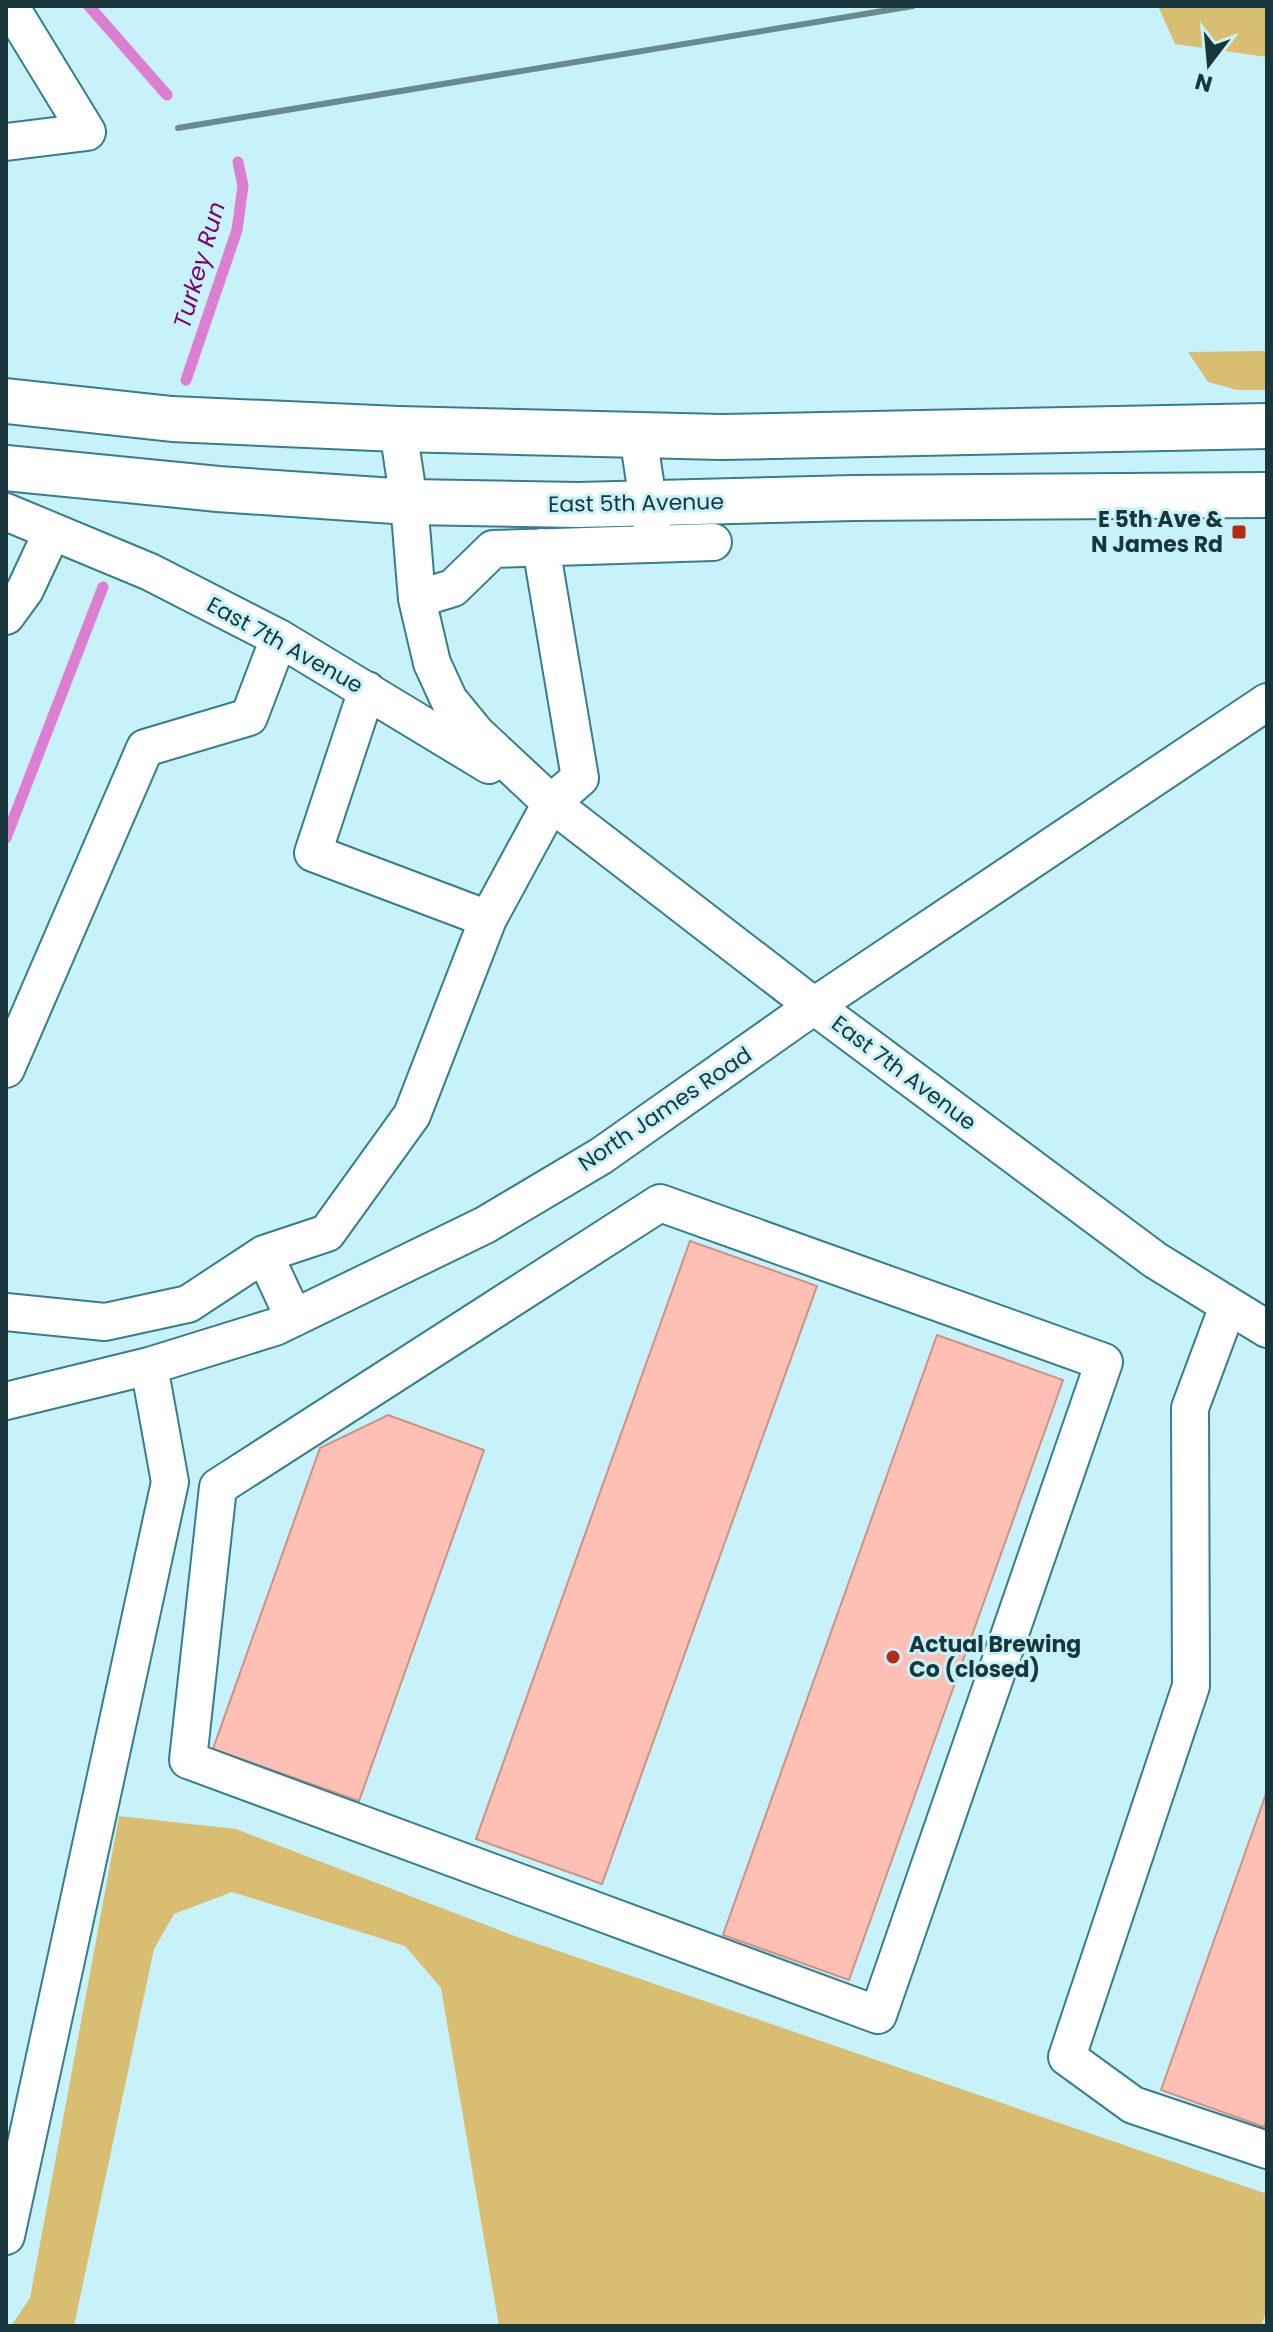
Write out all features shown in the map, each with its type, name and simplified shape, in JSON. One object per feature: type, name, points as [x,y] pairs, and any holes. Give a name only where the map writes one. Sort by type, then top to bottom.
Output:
[{"type":"main road","points":[[6,401],[172,419],[398,429],[721,437],[1267,426]]},
{"type":"main road","name":"East 5th Avenue","points":[[6,468],[218,489],[409,502],[578,505],[651,524],[839,498],[1267,495]]},
{"type":"street","points":[[6,142],[87,132],[10,6]]},
{"type":"street","name":"East 7th Avenue","points":[[398,429],[409,502],[417,599],[432,663],[449,700],[476,733],[551,803],[814,1006],[1155,1260],[1267,1329]]},
{"type":"street","points":[[638,435],[651,524]]},
{"type":"street","name":"East 7th Avenue","points":[[6,512],[150,572],[279,638],[551,803]]},
{"type":"street","points":[[417,599],[453,588],[493,549],[541,547],[651,524],[713,542]]},
{"type":"street","points":[[6,616],[25,590],[52,532]]},
{"type":"street","points":[[6,1312],[105,1322],[188,1304],[264,1254],[327,1233],[412,1115],[488,919],[551,803],[580,778],[541,547]]},
{"type":"street","points":[[6,1069],[145,748],[249,717],[279,638]]},
{"type":"street","points":[[367,690],[313,853],[488,919]]},
{"type":"street","name":"North James Road","points":[[6,1401],[149,1366],[275,1327],[485,1225],[601,1156],[814,1006],[1267,702]]},
{"type":"street","points":[[170,1482],[218,1487],[660,1203],[1104,1362],[878,2015],[188,1760],[218,1487]]},
{"type":"street","points":[[264,1254],[294,1318]]},
{"type":"street","points":[[1228,1306],[1190,1408],[1191,1686],[1067,2057],[1133,2105],[1267,2150]]},
{"type":"street","points":[[6,2236],[170,1482],[149,1366]]},
{"type":"shaded area","points":[[1158,6],[1267,6],[1267,57],[1175,44]]},
{"type":"shaded area","points":[[1267,351],[1267,390],[1237,390],[1208,382],[1188,352]]},
{"type":"shaded area","points":[[119,1816],[236,1829],[512,1935],[1267,2194],[1267,2310],[1261,2326],[499,2326],[441,1988],[405,1946],[232,1892],[174,1914],[154,1949],[74,2326],[11,2326],[30,2298]]},
{"type":"building","points":[[690,1241],[817,1286],[602,1884],[476,1839]]},
{"type":"building","name":"Actual Brewing Co (closed)","points":[[937,1335],[1063,1380],[849,1980],[723,1935]]},
{"type":"building","points":[[388,1415],[484,1450],[359,1801],[213,1749],[320,1448]]},
{"type":"building","points":[[1267,1791],[1267,2118],[1264,2127],[1161,2090]]},
{"type":"waterway","name":"Turkey Run","points":[[89,6],[167,95]]},
{"type":"waterway","name":"Turkey Run","points":[[186,380],[237,230],[243,186],[238,162]]},
{"type":"waterway","name":"Turkey Run","points":[[6,838],[103,587]]},
{"type":"railway","points":[[178,128],[913,6]]},
{"type":"place","name":"E 5th Ave & N James Rd","points":[[1239,532]]},
{"type":"place","name":"Actual Brewing Co (closed)","points":[[893,1657]]}]
